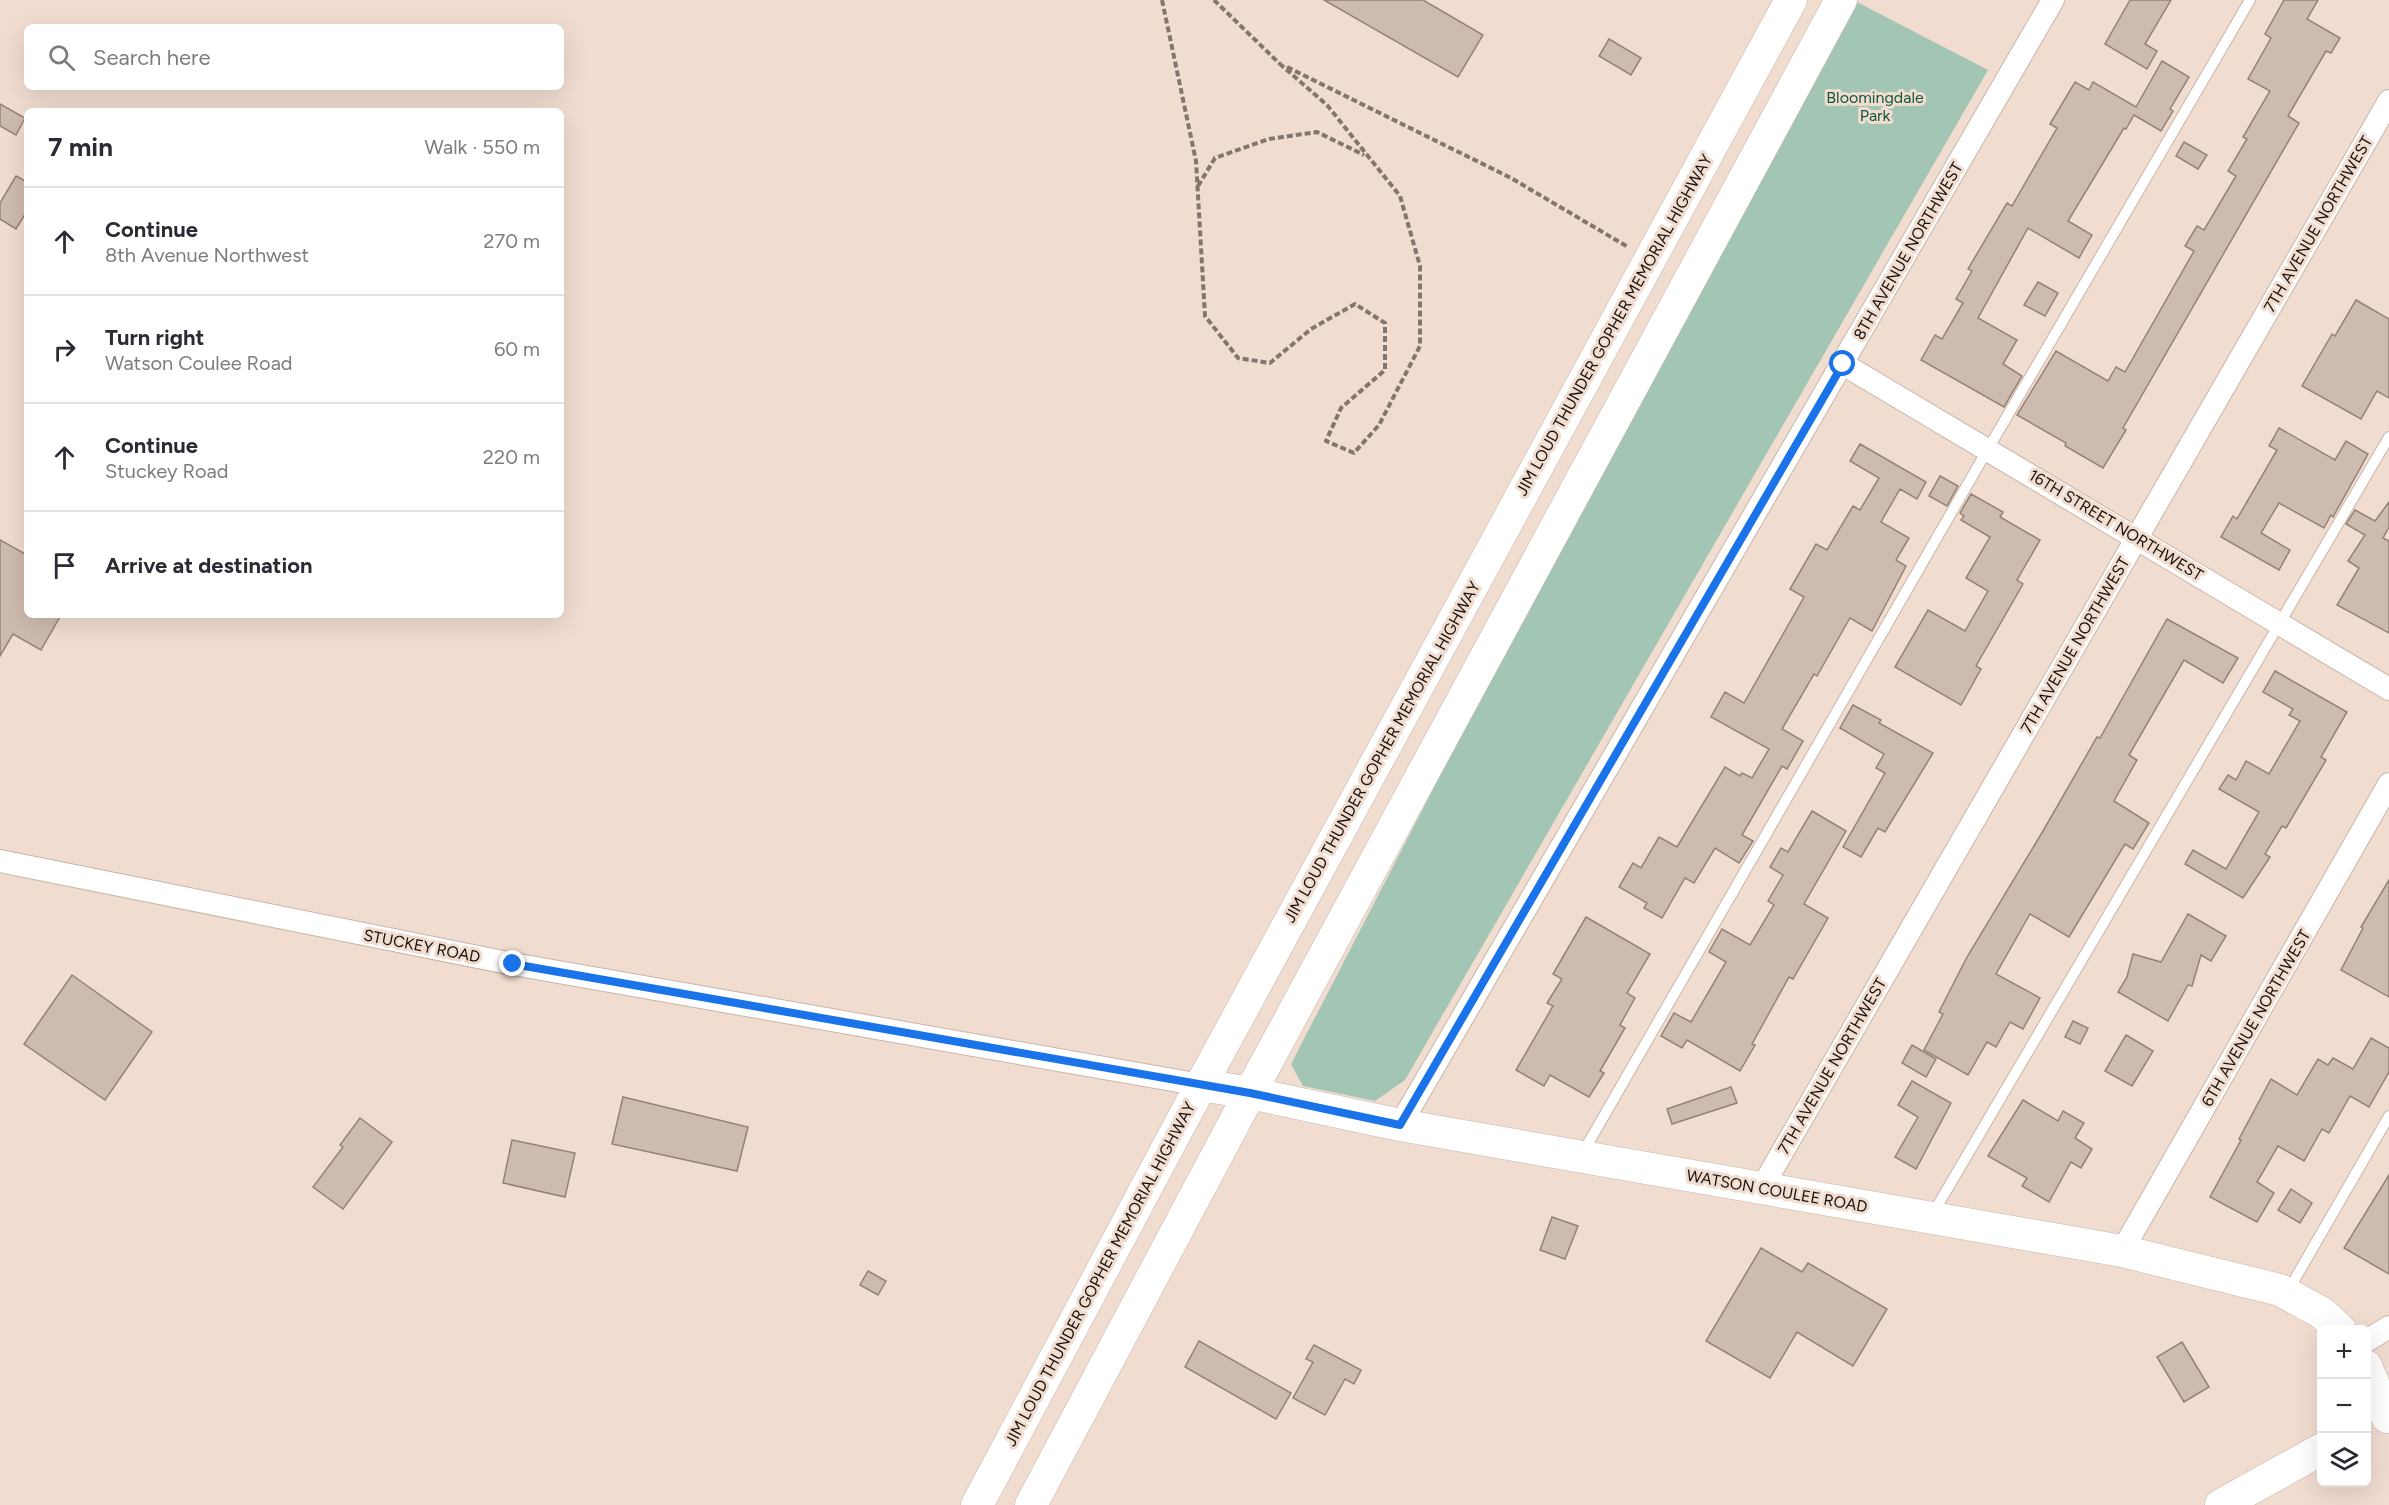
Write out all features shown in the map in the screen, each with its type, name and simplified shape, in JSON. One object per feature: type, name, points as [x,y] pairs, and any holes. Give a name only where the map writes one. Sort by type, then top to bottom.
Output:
[{"type":"main road","name":"JIM LOUD THUNDER GOPHER MEMORIAL HIGHWAY","points":[[976,1505],[1201,1085],[1791,0]]},
{"type":"main road","points":[[1031,1505],[1250,1093],[1841,0]]},
{"type":"main road","name":"WATSON COULEE ROAD","points":[[1201,1085],[1250,1093],[1400,1125],[2122,1251],[2286,1293],[2322,1313],[2336,1325]]},
{"type":"main road","points":[[2370,1379],[2381,1420]]},
{"type":"main road","points":[[2221,1505],[2317,1452]]},
{"type":"street","name":"8TH AVENUE NORTHWEST","points":[[1400,1125],[2053,0]]},
{"type":"street","name":"7TH AVENUE NORTHWEST","points":[[1761,1189],[2389,101]]},
{"type":"street","name":"16TH STREET NORTHWEST","points":[[1843,364],[2389,689]]},
{"type":"street","name":"6TH AVENUE NORTHWEST","points":[[2122,1251],[2389,784]]},
{"type":"street","name":"STUCKEY ROAD","points":[[0,861],[513,964],[1201,1085]]},
{"type":"street","points":[[2371,1338],[2389,1327]]},
{"type":"lane","points":[[1581,1157],[1988,449],[2250,0]]},
{"type":"lane","points":[[1931,1218],[2389,437]]},
{"type":"lane","points":[[2286,1293],[2389,1116]]},
{"type":"path","points":[[1162,0],[1196,161],[1205,316],[1238,358],[1270,363],[1311,329],[1355,304],[1385,323],[1385,370],[1341,408],[1326,441],[1354,453],[1378,425],[1420,346],[1420,266],[1400,196],[1327,105],[1280,64],[1214,0]]},
{"type":"path","points":[[1280,64],[1511,178],[1650,260]]},
{"type":"path","points":[[1198,188],[1215,158],[1269,139],[1317,132],[1367,156]]},
{"type":"green space","name":"Bloomingdale Park","points":[[1841,0],[1853,0],[1988,70],[1405,1080],[1375,1101],[1303,1086],[1291,1064]]},
{"type":"building","points":[[1324,0],[1423,0],[1483,35],[1458,77]]},
{"type":"building","points":[[2130,0],[2171,0],[2145,44],[2157,51],[2147,69],[2105,44]]},
{"type":"building","points":[[2284,0],[2318,0],[2307,19],[2340,38],[2331,53],[2326,51],[2288,116],[2299,123],[2123,428],[2126,430],[2103,468],[2065,446],[2066,443],[2017,415],[2056,351],[2108,381],[2116,367],[2125,372],[2194,251],[2185,246],[2197,226],[2204,230],[2236,176],[2228,171],[2247,139],[2243,137],[2270,91],[2248,79],[2271,38],[2265,34]]},
{"type":"building","points":[[1609,39],[1641,58],[1631,75],[1599,56]]},
{"type":"building","points":[[2162,61],[2189,77],[2170,109],[2173,111],[2161,131],[2134,115],[2126,129],[2124,128],[2068,221],[2092,235],[2079,258],[2028,228],[1978,318],[2017,340],[2003,364],[2022,376],[2004,407],[1921,360],[1935,335],[1942,339],[1963,303],[1956,299],[1972,271],[1968,269],[2007,203],[2012,206],[2057,128],[2050,124],[2075,82],[2089,90],[2093,82],[2136,107]]},
{"type":"building","points":[[0,104],[24,117],[16,135],[0,126]]},
{"type":"building","points":[[2184,142],[2207,155],[2198,169],[2176,156]]},
{"type":"building","points":[[16,176],[24,180],[24,216],[16,229],[0,219],[0,203]]},
{"type":"building","points":[[2038,282],[2058,293],[2045,316],[2024,305]]},
{"type":"building","points":[[2356,300],[2389,319],[2389,398],[2377,391],[2361,419],[2302,386],[2332,334],[2335,336]]},
{"type":"building","points":[[2279,428],[2335,460],[2346,441],[2368,454],[2333,517],[2331,515],[2324,528],[2279,503],[2261,533],[2290,550],[2279,570],[2221,537],[2233,516],[2237,519],[2277,450],[2269,446]]},
{"type":"building","points":[[1860,444],[1926,482],[1917,499],[1900,489],[1881,522],[1909,538],[1896,560],[1906,566],[1872,631],[1850,618],[1817,676],[1814,674],[1782,729],[1803,741],[1787,769],[1782,766],[1742,835],[1753,841],[1739,863],[1715,848],[1694,883],[1685,878],[1662,918],[1644,908],[1647,903],[1619,887],[1633,863],[1641,868],[1659,837],[1677,847],[1725,767],[1740,776],[1742,773],[1752,778],[1769,749],[1711,717],[1725,692],[1744,703],[1804,597],[1790,589],[1816,544],[1827,550],[1853,506],[1860,510],[1879,478],[1850,461]]},
{"type":"building","points":[[1940,476],[1958,486],[1947,506],[1929,496]]},
{"type":"building","points":[[1971,494],[2003,512],[2000,517],[2040,540],[2017,580],[2023,584],[1976,666],[1981,669],[1961,705],[1895,667],[1928,610],[1965,631],[1988,591],[1966,578],[1990,537],[1961,520],[1964,516],[1960,513]]},
{"type":"building","points":[[2389,502],[2389,527],[2383,538],[2389,541],[2389,633],[2337,605],[2359,568],[2348,561],[2365,535],[2346,524],[2355,510],[2375,521]]},
{"type":"building","points":[[0,540],[24,553],[24,618],[59,618],[41,650],[13,634],[0,656]]},
{"type":"building","points":[[2167,619],[2238,658],[2223,683],[2184,660],[2129,755],[2137,760],[2114,801],[2149,823],[2133,849],[2125,844],[2069,937],[2030,914],[1996,974],[2040,998],[2023,1029],[2010,1022],[1996,1047],[1987,1042],[1968,1075],[1924,1050],[1943,1014],[1939,1012],[1967,957],[2097,737],[2100,738]]},
{"type":"building","points":[[2275,671],[2347,712],[2321,757],[2326,760],[2286,828],[2282,826],[2265,854],[2270,857],[2243,898],[2185,864],[2193,850],[2226,869],[2259,812],[2219,789],[2228,775],[2236,780],[2246,761],[2269,774],[2300,721],[2289,715],[2293,709],[2263,692]]},
{"type":"building","points":[[1853,705],[1881,720],[1879,723],[1933,753],[1885,832],[1878,828],[1861,857],[1843,847],[1885,773],[1876,768],[1884,754],[1840,728]]},
{"type":"building","points":[[1812,811],[1846,831],[1804,904],[1828,918],[1793,979],[1789,977],[1752,1044],[1755,1045],[1740,1071],[1687,1040],[1682,1048],[1661,1036],[1674,1013],[1691,1022],[1726,962],[1709,952],[1722,929],[1750,945],[1774,905],[1768,901],[1783,875],[1770,867],[1781,848],[1788,852]]},
{"type":"building","points":[[2389,880],[2389,997],[2341,970],[2363,928],[2361,927]]},
{"type":"building","points":[[2188,914],[2226,936],[2211,961],[2201,955],[2192,986],[2188,985],[2168,1021],[2118,992],[2127,977],[2133,954],[2161,962]]},
{"type":"building","points":[[1586,917],[1650,954],[1627,993],[1635,998],[1620,1025],[1625,1028],[1600,1071],[1604,1073],[1589,1097],[1550,1075],[1544,1086],[1516,1070],[1553,1006],[1547,1003],[1562,979],[1553,974]]},
{"type":"building","points":[[72,975],[152,1032],[105,1100],[24,1044]]},
{"type":"building","points":[[2073,1021],[2088,1028],[2080,1044],[2065,1037]]},
{"type":"building","points":[[2126,1035],[2153,1051],[2132,1086],[2105,1071]]},
{"type":"building","points":[[2371,1038],[2389,1048],[2389,1072],[2369,1107],[2350,1096],[2329,1133],[2322,1129],[2304,1161],[2278,1146],[2257,1182],[2274,1193],[2257,1222],[2210,1197],[2271,1079],[2297,1095],[2318,1059],[2328,1065],[2333,1058],[2353,1069]]},
{"type":"building","points":[[1912,1045],[1936,1059],[1926,1077],[1902,1063]]},
{"type":"building","points":[[1912,1081],[1951,1103],[1916,1169],[1895,1157],[1918,1117],[1898,1105]]},
{"type":"building","points":[[1731,1087],[1737,1103],[1672,1124],[1667,1109]]},
{"type":"building","points":[[623,1097],[748,1127],[737,1171],[612,1144]]},
{"type":"building","points":[[2023,1100],[2058,1121],[2063,1111],[2084,1123],[2075,1138],[2092,1149],[2081,1168],[2071,1162],[2049,1202],[2022,1186],[2027,1178],[1988,1156]]},
{"type":"building","points":[[360,1118],[392,1142],[343,1209],[313,1187],[343,1147],[340,1145]]},
{"type":"building","points":[[512,1140],[575,1153],[565,1197],[503,1183]]},
{"type":"building","points":[[2389,1175],[2389,1274],[2344,1248]]},
{"type":"building","points":[[2291,1189],[2312,1203],[2300,1223],[2278,1210]]},
{"type":"building","points":[[1552,1217],[1578,1226],[1565,1259],[1540,1250]]},
{"type":"building","points":[[1761,1248],[1802,1272],[1808,1263],[1887,1309],[1853,1366],[1797,1332],[1770,1378],[1706,1341]]},
{"type":"building","points":[[868,1271],[886,1281],[878,1295],[860,1285]]},
{"type":"building","points":[[1199,1341],[1291,1393],[1276,1419],[1185,1367]]},
{"type":"building","points":[[2182,1342],[2209,1387],[2184,1402],[2157,1357]]},
{"type":"building","points":[[1314,1345],[1361,1370],[1354,1384],[1345,1379],[1325,1415],[1293,1398],[1313,1362],[1306,1359]]},
{"type":"route","points":[[513,964],[1250,1093],[1400,1125],[1843,364]]}]
